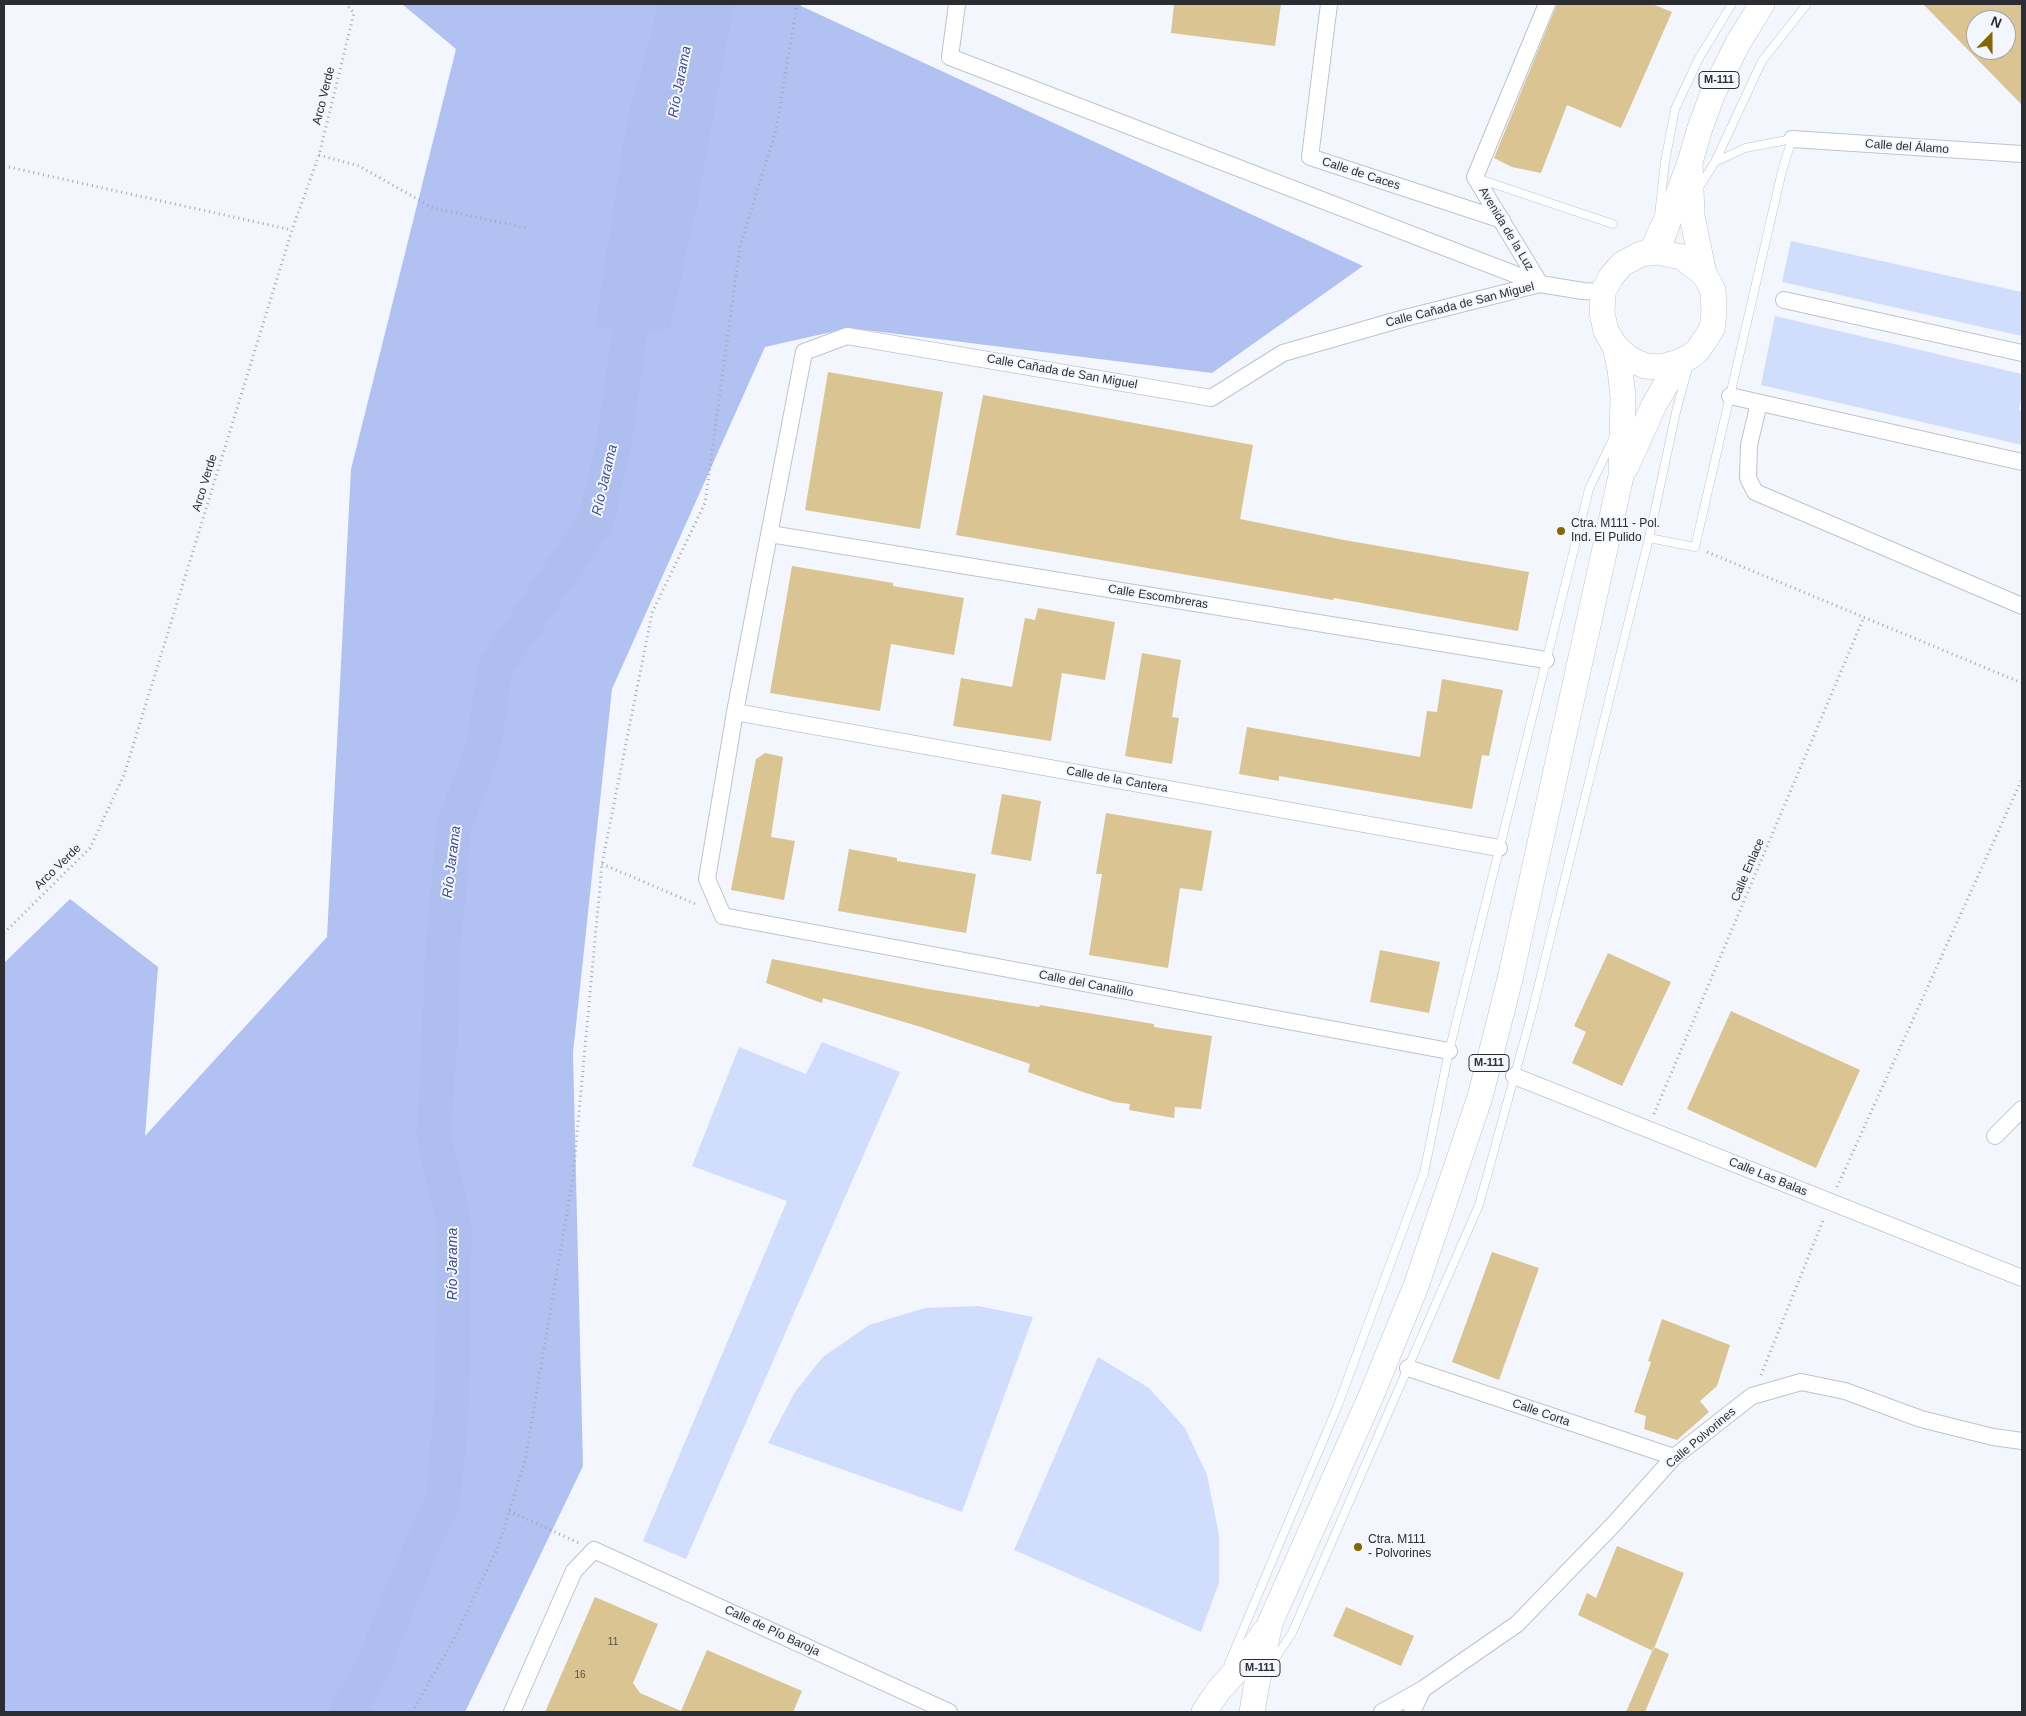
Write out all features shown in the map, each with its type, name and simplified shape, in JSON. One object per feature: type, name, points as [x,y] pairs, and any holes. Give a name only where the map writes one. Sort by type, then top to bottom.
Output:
[{"type":"main road","name":"M-111","points":[[1649,253],[1690,162],[1713,93],[1738,43],[1762,4]]},
{"type":"main road","name":"M-111","points":[[1690,162],[1692,216],[1704,274],[1713,290],[1714,312],[1712,329],[1698,350],[1685,359],[1661,368],[1645,366],[1628,358],[1615,346],[1606,331],[1602,313],[1604,292],[1611,277],[1622,264],[1649,253],[1682,257],[1704,274]]},
{"type":"main road","name":"M-111","points":[[1204,1712],[1270,1623],[1371,1396],[1416,1286],[1480,1097],[1510,979],[1622,476],[1624,415],[1620,369],[1615,346]]},
{"type":"main road","name":"M-111","points":[[1622,476],[1654,405],[1685,359]]},
{"type":"main road","name":"M-111","points":[[1254,1700],[1270,1623]]},
{"type":"street","name":"Calle Cañada de San Miguel","points":[[957,4],[950,57],[1540,284]]},
{"type":"street","name":"Calle de Caces","points":[[1329,4],[1310,157],[1502,220]]},
{"type":"street","name":"Avenida de la Luz","points":[[1546,4],[1475,177],[1540,284],[1583,291],[1604,292]]},
{"type":"street","name":"Calle del Álamo","points":[[1792,140],[2022,154]]},
{"type":"street","name":"Calle Cañada de San Miguel","points":[[770,534],[804,352],[847,336],[1211,398],[1283,353],[1405,318],[1540,284]]},
{"type":"street","points":[[1784,300],[2022,353]]},
{"type":"street","points":[[1730,396],[2022,462]]},
{"type":"street","points":[[1759,403],[1749,445],[1748,478],[1755,492],[2022,606]]},
{"type":"street","points":[[723,916],[707,879],[735,712],[770,534]]},
{"type":"street","name":"Calle Escombreras","points":[[770,534],[1546,660]]},
{"type":"street","name":"Calle de la Cantera","points":[[735,712],[1499,848]]},
{"type":"street","name":"Calle del Canalillo","points":[[723,916],[1448,1051]]},
{"type":"street","name":"Calle Las Balas","points":[[1514,1076],[2022,1278]]},
{"type":"street","points":[[1994,1136],[2022,1109]]},
{"type":"street","name":"Calle Corta","points":[[1408,1368],[1674,1458]]},
{"type":"street","name":"Calle Polvorines","points":[[1382,1712],[1423,1689],[1517,1624],[1613,1525],[1674,1458],[1752,1396],[1801,1382],[1845,1390],[1921,1419],[1993,1437],[2022,1441]]},
{"type":"street","points":[[512,1712],[574,1571],[594,1550]]},
{"type":"street","name":"Calle de Pío Baroja","points":[[594,1550],[950,1712]]},
{"type":"street","points":[[1412,1712],[1423,1689]]},
{"type":"lane","points":[[1649,253],[1659,215],[1665,162],[1675,109],[1700,58],[1732,4]]},
{"type":"lane","points":[[1692,196],[1715,162],[1762,61],[1807,4]]},
{"type":"lane","points":[[1649,538],[1695,547],[1782,171],[1792,140],[1745,148],[1715,162]]},
{"type":"lane","points":[[1475,177],[1613,224]]},
{"type":"lane","points":[[1254,1700],[1292,1633],[1479,1205],[1531,1016],[1649,538],[1674,422],[1685,359]]},
{"type":"lane","points":[[1218,1691],[1338,1405],[1424,1173],[1448,1051],[1589,489],[1624,415]]},
{"type":"path","name":"Arco Verde","points":[[4,933],[90,848],[124,775],[292,230],[319,155],[354,13],[346,4]]},
{"type":"path","points":[[412,1712],[454,1639],[498,1547],[525,1462],[573,1177],[602,864],[652,613],[705,503],[740,246],[776,130],[798,4]]},
{"type":"path","points":[[319,155],[359,166],[433,208],[527,228]]},
{"type":"path","points":[[4,166],[292,230]]},
{"type":"path","points":[[1695,547],[2022,683]]},
{"type":"path","name":"Calle Enlace","points":[[1648,1129],[1864,617]]},
{"type":"path","points":[[1752,1396],[1831,1201],[2022,779]]},
{"type":"path","points":[[602,864],[668,890],[723,916]]},
{"type":"path","points":[[509,1511],[594,1550]]},
{"type":"shaded area","points":[[402,4],[801,4],[801,6],[1363,266],[1212,373],[849,328],[765,347],[612,689],[573,1053],[583,1466],[465,1712],[4,1712],[4,963],[70,899],[158,967],[145,1136],[327,937],[351,469],[456,49]]},
{"type":"shaded area","points":[[1791,241],[2022,292],[2022,336],[1782,282]]},
{"type":"shaded area","points":[[1775,316],[2022,374],[2022,395],[2019,410],[2022,411],[2022,445],[1761,385]]},
{"type":"shaded area","points":[[822,1042],[900,1072],[686,1559],[643,1541],[787,1201],[692,1166],[739,1047],[806,1074]]},
{"type":"shaded area","points":[[978,1306],[1033,1317],[962,1512],[768,1443],[795,1392],[823,1357],[869,1325],[925,1308]]},
{"type":"shaded area","points":[[1098,1357],[1149,1388],[1185,1428],[1207,1475],[1219,1535],[1219,1583],[1201,1632],[1014,1550]]},
{"type":"water","points":[[659,4],[734,4],[698,200],[670,328],[629,338],[596,325],[627,120]]},
{"type":"building","points":[[1174,4],[1281,4],[1275,46],[1171,33]]},
{"type":"building","points":[[1557,4],[1652,4],[1672,12],[1621,128],[1567,105],[1541,173],[1512,167],[1494,158]]},
{"type":"building","points":[[1923,4],[2022,4],[2022,105],[1978,60],[2016,60],[2016,10],[1966,10],[1966,48]]},
{"type":"building","points":[[828,372],[943,392],[920,529],[805,510]]},
{"type":"building","points":[[983,395],[1253,445],[1240,519],[1344,540],[1529,572],[1518,631],[1334,598],[1333,600],[956,535]]},
{"type":"building","points":[[792,566],[893,583],[893,586],[964,598],[954,655],[891,644],[880,711],[770,693]]},
{"type":"building","points":[[1038,608],[1115,622],[1105,680],[1062,673],[1051,741],[953,726],[961,678],[1012,687],[1025,618],[1035,620]]},
{"type":"building","points":[[1142,653],[1181,660],[1172,717],[1179,718],[1172,764],[1125,756]]},
{"type":"building","points":[[1442,679],[1503,690],[1489,756],[1482,755],[1472,809],[1279,776],[1279,781],[1239,774],[1247,727],[1420,757],[1427,711],[1437,712]]},
{"type":"building","points":[[765,753],[783,757],[771,837],[795,841],[784,900],[731,890],[756,759]]},
{"type":"building","points":[[1002,794],[1041,801],[1031,861],[991,854]]},
{"type":"building","points":[[1106,813],[1212,831],[1202,891],[1180,888],[1168,968],[1089,955],[1102,874],[1096,874]]},
{"type":"building","points":[[849,849],[897,858],[897,861],[976,874],[966,933],[838,911]]},
{"type":"building","points":[[1380,950],[1440,962],[1429,1013],[1370,1002]]},
{"type":"building","points":[[1608,953],[1671,982],[1622,1086],[1572,1063],[1586,1032],[1574,1026]]},
{"type":"building","points":[[772,959],[928,989],[1039,1007],[1040,1005],[1154,1024],[1154,1027],[1212,1036],[1201,1109],[1175,1107],[1174,1118],[1129,1110],[1130,1104],[1114,1102],[1028,1072],[1030,1064],[921,1027],[823,998],[822,1003],[766,983]]},
{"type":"building","points":[[1731,1011],[1860,1070],[1816,1168],[1687,1109]]},
{"type":"building","points":[[1492,1252],[1539,1268],[1499,1380],[1452,1362]]},
{"type":"building","points":[[1662,1319],[1730,1345],[1717,1386],[1700,1401],[1709,1412],[1677,1440],[1644,1429],[1646,1416],[1634,1412],[1651,1362],[1648,1361]]},
{"type":"building","points":[[1617,1546],[1684,1573],[1653,1651],[1578,1615],[1587,1593],[1596,1598]]},
{"type":"building","points":[[595,1597],[658,1624],[633,1683],[640,1693],[681,1711],[707,1650],[802,1691],[793,1712],[545,1712]]},
{"type":"building","points":[[1346,1607],[1414,1636],[1401,1666],[1333,1636]]},
{"type":"building","points":[[1654,1647],[1669,1654],[1645,1712],[1626,1712]]},
{"type":"waterway","name":"Río Jarama","points":[[347,1712],[374,1664],[411,1571],[443,1501],[452,1399],[454,1224],[434,1136],[443,947],[454,827],[483,748],[496,666],[596,521],[614,444],[629,338],[638,291]]},
{"type":"place","name":"Ctra. M111 - Pol. Ind. El Pulido","points":[[1561,531]]},
{"type":"place","name":"Ctra. M111 - Polvorines","points":[[1358,1547]]}]
